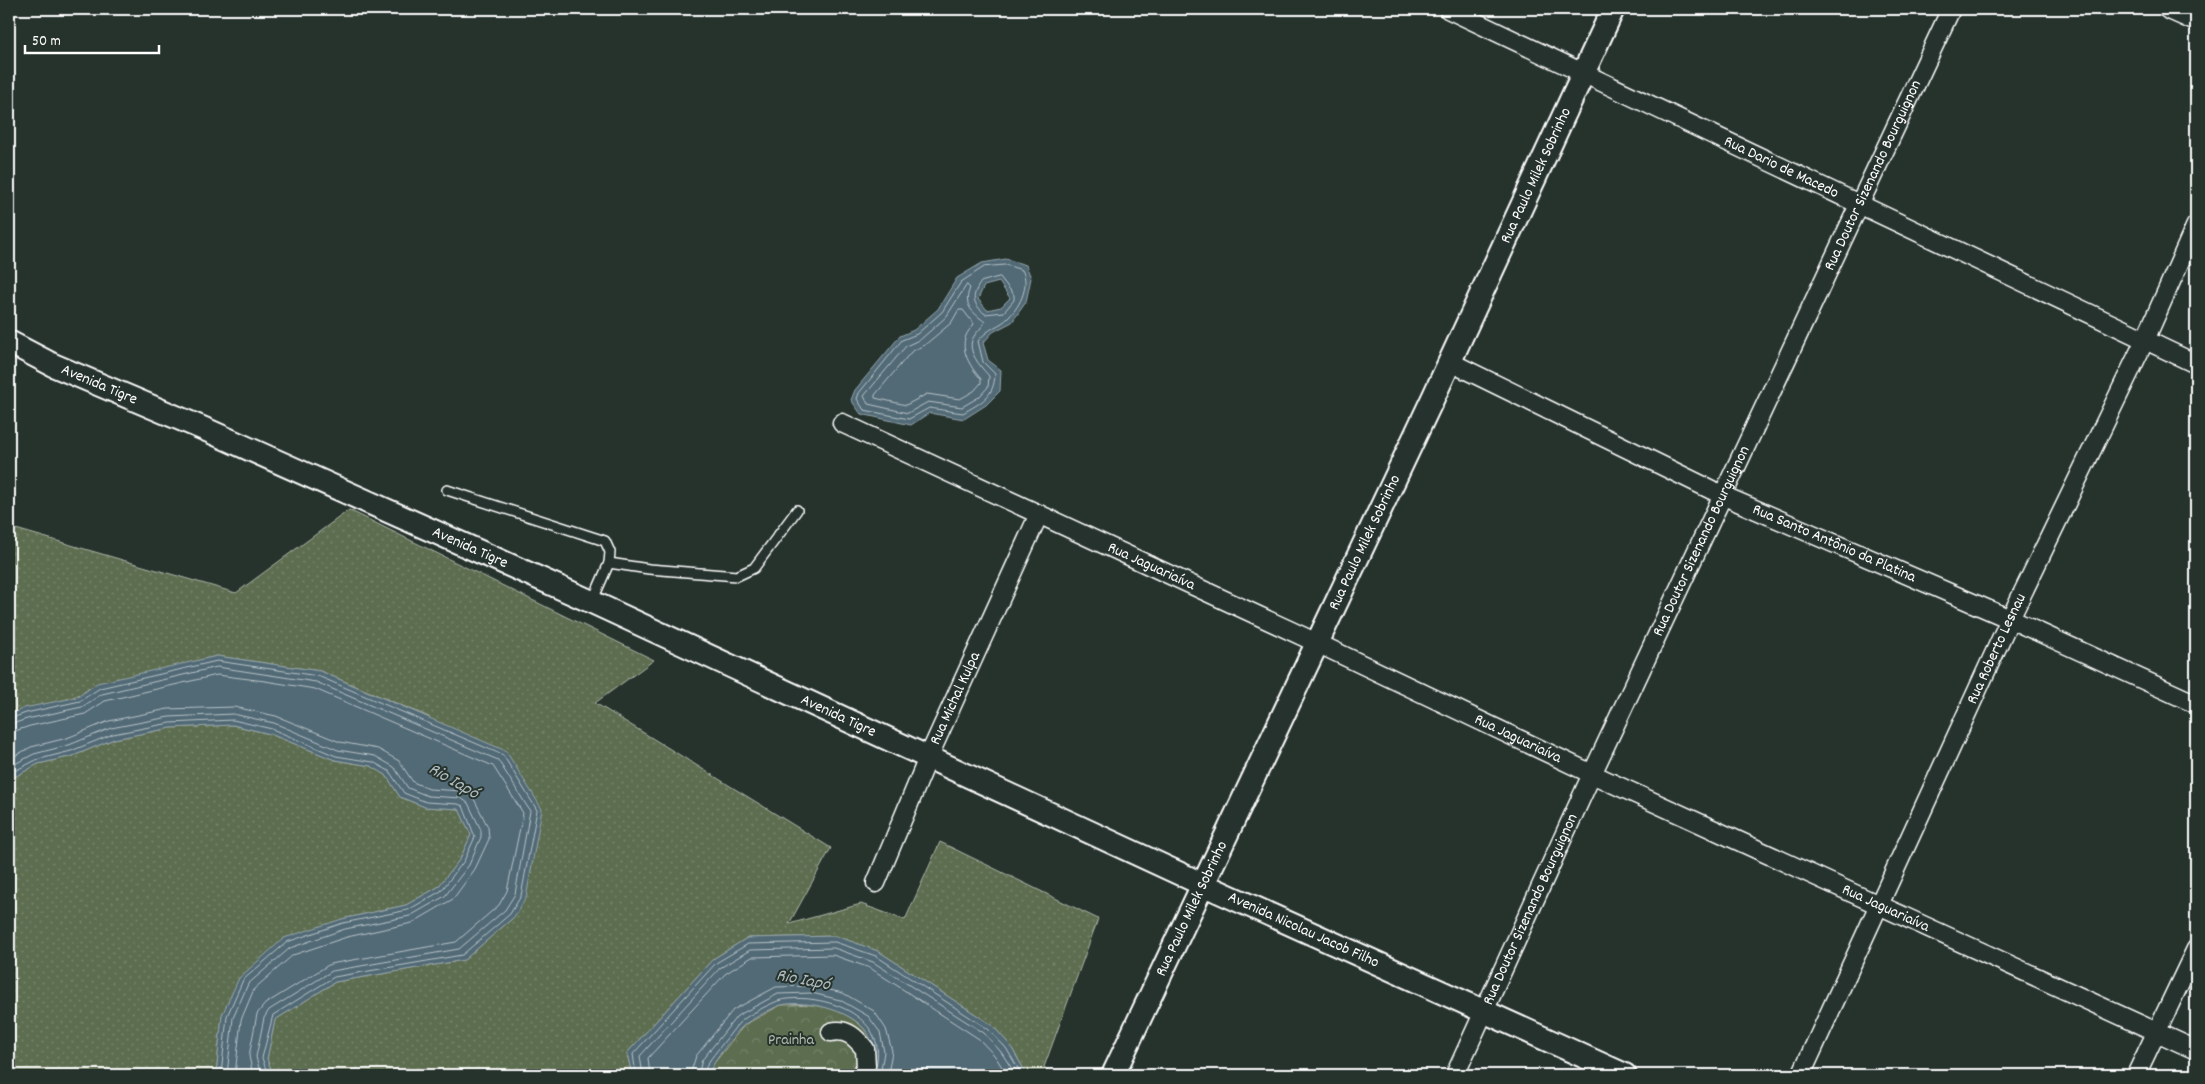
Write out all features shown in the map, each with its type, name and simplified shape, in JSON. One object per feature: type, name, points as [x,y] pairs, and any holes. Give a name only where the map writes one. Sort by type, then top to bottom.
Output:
[{"type":"street","name":"Rua Dario de Macedo","points":[[1448,9],[2196,364]]},
{"type":"street","name":"Rua Paulo Milek Sobrinho","points":[[1113,1075],[1450,362],[1613,9]]},
{"type":"street","name":"Rua Doutor Sizenando Bourguignon","points":[[1455,1075],[1592,774],[1951,9]]},
{"type":"street","points":[[2167,9],[2196,22]]},
{"type":"street","name":"Rua Roberto Lesnau","points":[[1801,1075],[2010,619],[2145,340],[2196,225]]},
{"type":"street","name":"Avenida Tigre","points":[[9,342],[53,365],[218,435],[592,602],[928,758]]},
{"type":"street","name":"Rua Santo Antônio da Platina","points":[[1450,362],[1724,496],[2010,619],[2196,704]]},
{"type":"street","name":"Rua Jaguariaíva","points":[[842,423],[1316,643],[1592,774],[1881,904],[2196,1050]]},
{"type":"street","name":"Rua Michal Kulpa","points":[[876,882],[928,758],[1039,514]]},
{"type":"street","name":"Avenida Nicolau Jacob Filho","points":[[928,758],[1625,1075]]},
{"type":"street","points":[[2136,1075],[2196,949]]},
{"type":"street","points":[[830,1032],[838,1030],[847,1032],[866,1049],[866,1066],[861,1075]]},
{"type":"lane","points":[[447,490],[605,541],[610,552],[608,563],[592,602]]},
{"type":"lane","points":[[608,563],[649,569],[737,576],[754,568],[797,510]]},
{"type":"green space","points":[[349,510],[654,660],[595,703],[831,848],[789,924],[861,904],[905,920],[940,842],[1098,919],[1044,1067],[1053,1075],[1027,1075],[1010,1045],[992,1025],[878,951],[836,936],[747,938],[713,959],[627,1053],[632,1075],[273,1075],[267,1059],[275,1020],[335,982],[464,960],[514,917],[429,717],[320,671],[217,656],[90,688],[71,698],[9,715],[9,527],[236,593]]},
{"type":"green space","points":[[232,725],[270,734],[335,760],[371,766],[386,775],[400,797],[425,807],[459,809],[471,835],[460,859],[438,887],[406,905],[342,919],[222,1015],[216,1075],[9,1075],[9,780],[38,764],[73,756],[114,739],[171,728]]},
{"type":"green space","name":"Prainha","points":[[781,1005],[822,1006],[833,1009],[854,1020],[869,1036],[873,1046],[873,1057],[868,1075],[708,1075],[711,1067],[744,1025]]},
{"type":"water","points":[[1006,259],[1026,265],[1031,278],[1026,302],[1012,322],[993,332],[983,343],[988,360],[1001,370],[1000,391],[986,405],[964,419],[929,413],[911,425],[861,414],[851,400],[855,390],[900,336],[914,330],[938,309],[957,278],[982,263]],"holes":[[[999,282],[1010,298],[1001,307],[987,310],[978,299],[984,286]]]},
{"type":"water","name":"Rio Iapó","points":[[217,656],[320,671],[506,751],[542,809],[526,898],[514,917],[464,960],[335,982],[275,1020],[267,1059],[273,1075],[216,1075],[222,1015],[239,978],[284,938],[342,919],[406,905],[438,887],[460,859],[471,835],[459,809],[425,807],[400,797],[386,775],[371,766],[335,760],[270,734],[233,725],[171,728],[114,739],[73,756],[38,764],[9,780],[9,715],[24,708],[78,697],[97,683]]},
{"type":"water","name":"Rio Iapó","points":[[836,936],[878,951],[992,1025],[1010,1045],[1027,1075],[868,1075],[873,1052],[870,1038],[864,1029],[844,1014],[831,1009],[804,1004],[792,1004],[778,1006],[744,1025],[734,1035],[714,1063],[708,1075],[632,1075],[627,1053],[713,959],[747,938]]}]
